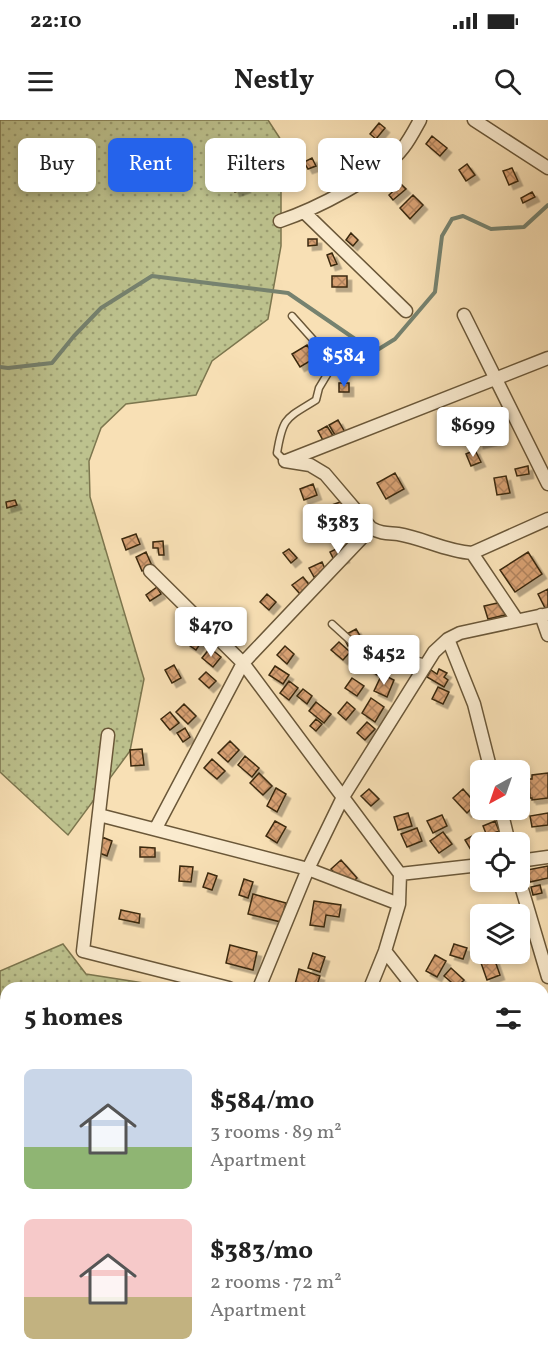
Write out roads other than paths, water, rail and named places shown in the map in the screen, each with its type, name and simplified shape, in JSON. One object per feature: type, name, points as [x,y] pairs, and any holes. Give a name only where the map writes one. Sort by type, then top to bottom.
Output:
[{"type":"street","points":[[280,221],[305,213],[382,168],[403,149],[420,120]]},
{"type":"street","points":[[474,120],[548,168]]},
{"type":"street","points":[[305,213],[406,311]]},
{"type":"street","points":[[464,315],[548,484]]},
{"type":"street","points":[[285,461],[548,358]]},
{"type":"street","points":[[285,461],[310,465],[325,474],[371,528],[381,534],[399,534],[455,552],[472,554],[548,519]]},
{"type":"street","points":[[156,828],[243,663],[371,528]]},
{"type":"street","points":[[472,554],[517,620]]},
{"type":"street","points":[[150,571],[243,663],[400,874],[399,904],[385,951],[372,982]]},
{"type":"street","points":[[261,982],[308,869],[343,797],[426,663],[448,639],[460,633],[544,614],[548,635]]},
{"type":"street","points":[[448,639],[474,704],[488,760]]},
{"type":"street","points":[[108,735],[83,951],[205,982]]},
{"type":"street","points":[[99,815],[308,869],[399,904]]},
{"type":"street","points":[[530,859],[548,857]]},
{"type":"street","points":[[400,874],[470,866]]},
{"type":"street","points":[[523,892],[548,977]]},
{"type":"street","points":[[385,951],[409,982]]},
{"type":"lane","points":[[285,461],[277,453],[280,432],[286,419],[316,400],[319,388],[334,363],[292,316]]},
{"type":"lane","points":[[332,624],[354,644],[426,663]]},
{"type":"waterway","points":[[0,367],[52,363],[101,308],[152,276],[288,293],[374,352],[395,339],[435,292],[442,236],[452,219],[463,216],[491,229],[524,227],[548,205]]}]
